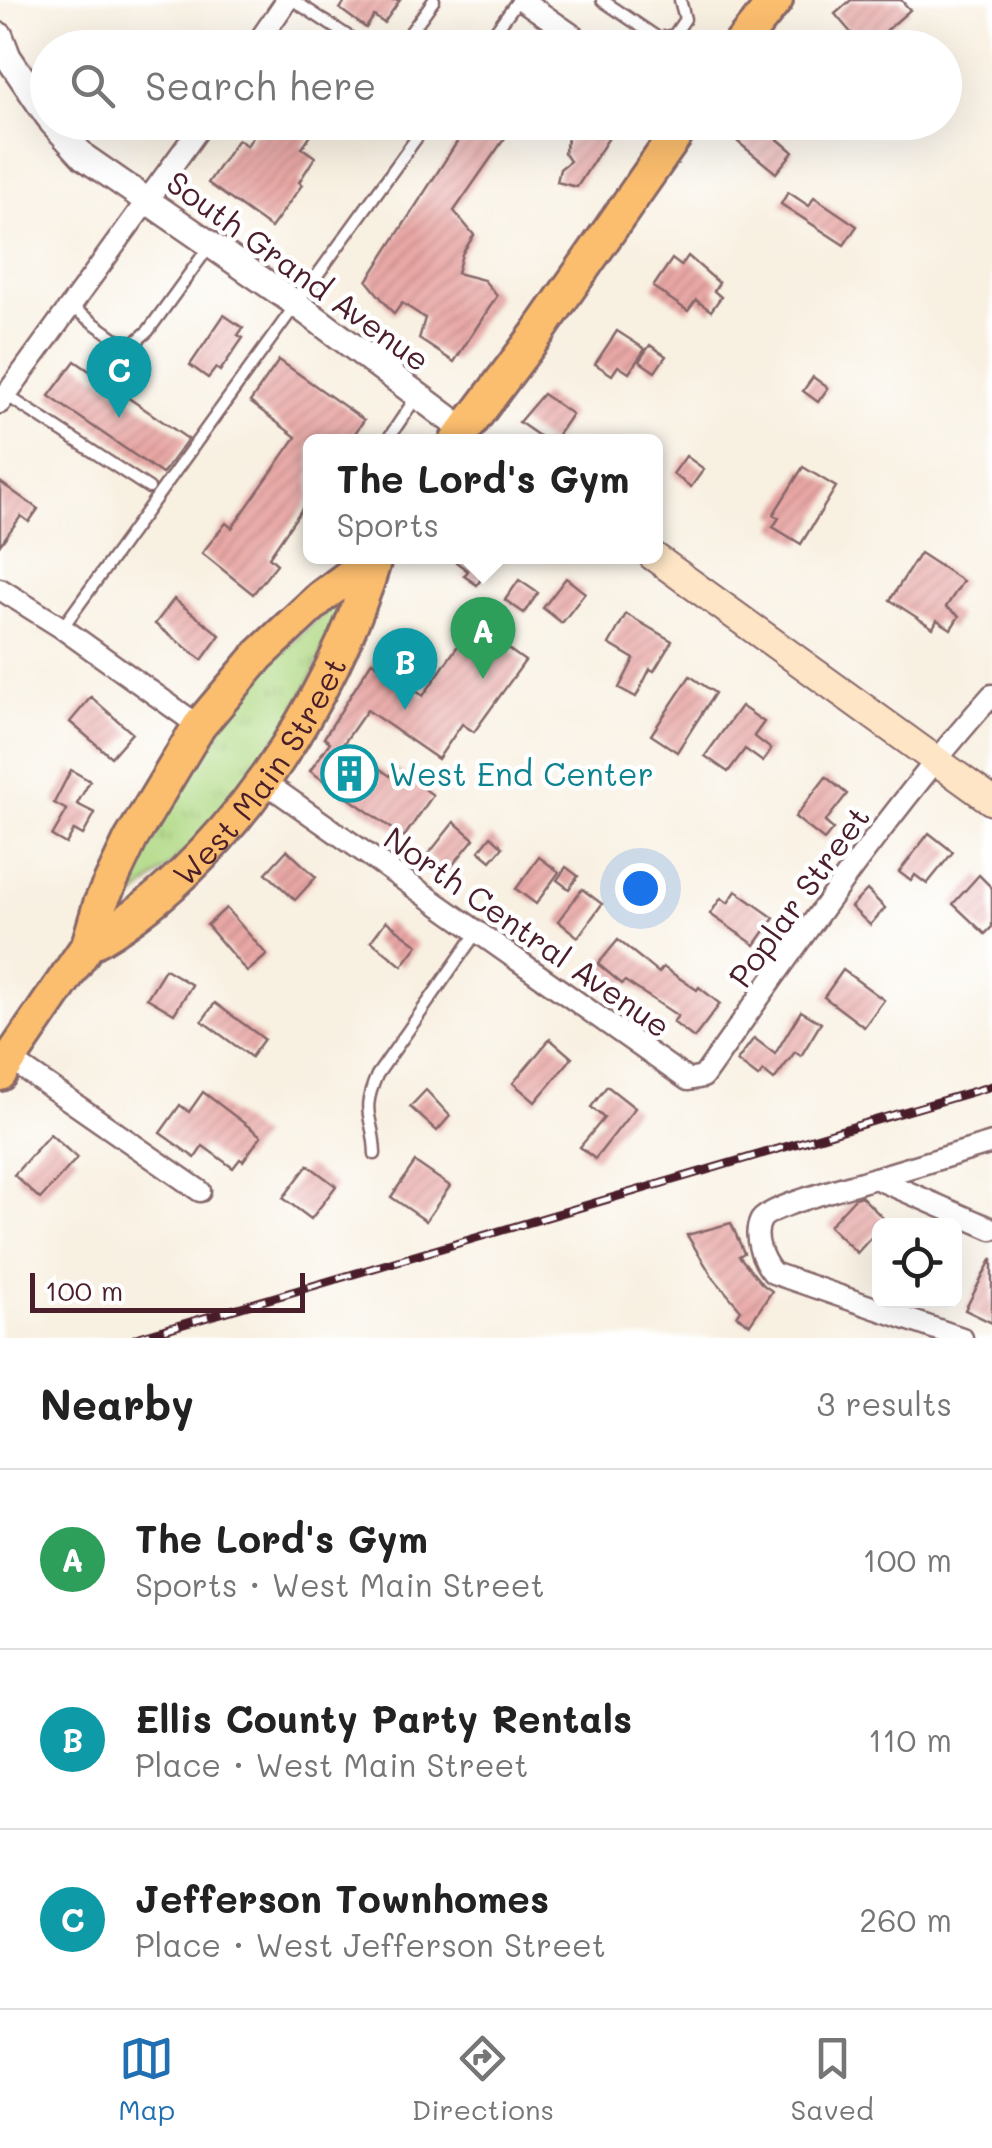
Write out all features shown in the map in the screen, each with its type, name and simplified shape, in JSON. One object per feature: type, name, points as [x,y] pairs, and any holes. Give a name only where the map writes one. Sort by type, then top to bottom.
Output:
[{"type":"main road","points":[[746,26],[776,0]]},
{"type":"main road","points":[[470,434],[672,140]]},
{"type":"main road","points":[[663,563],[992,801]]},
{"type":"main road","name":"West Main Street","points":[[3,1062],[88,946],[100,904],[131,839],[199,726],[259,656],[359,564]]},
{"type":"main road","name":"West Main Street","points":[[88,946],[126,925],[160,897],[263,782],[338,658],[363,601],[374,564]]},
{"type":"street","points":[[268,30],[290,0]]},
{"type":"street","points":[[520,0],[565,30]]},
{"type":"street","name":"South Grand Avenue","points":[[0,36],[30,91]]},
{"type":"street","name":"South Grand Avenue","points":[[68,140],[84,157],[295,303],[462,434]]},
{"type":"street","points":[[3,399],[192,140]]},
{"type":"street","points":[[0,590],[62,628],[199,726]]},
{"type":"street","name":"Poplar Street","points":[[710,1068],[808,925],[935,759],[992,695]]},
{"type":"street","name":"North Central Avenue","points":[[263,782],[688,1080],[703,1077],[710,1068]]},
{"type":"street","points":[[3,1062],[200,1191]]},
{"type":"street","points":[[962,1338],[773,1272],[758,1244],[759,1224],[765,1215],[791,1204],[992,1143]]},
{"type":"street","points":[[875,1178],[992,1229]]},
{"type":"lane","points":[[290,0],[338,30]]},
{"type":"lane","points":[[412,30],[434,0]]},
{"type":"lane","points":[[497,30],[520,0]]},
{"type":"lane","points":[[602,0],[646,30]]},
{"type":"lane","points":[[677,30],[685,19],[680,0]]},
{"type":"lane","points":[[62,628],[415,140]]},
{"type":"lane","points":[[70,306],[124,344],[132,345],[148,331],[211,244]]},
{"type":"lane","points":[[392,434],[418,396]]},
{"type":"lane","points":[[3,399],[150,488]]},
{"type":"lane","points":[[375,1154],[366,1098],[377,1075],[477,932]]},
{"type":"green space","points":[[352,587],[292,720],[209,831],[114,915],[141,846],[237,694]]},
{"type":"building","points":[[346,0],[400,0],[384,23],[374,16],[366,28],[340,9]]},
{"type":"building","points":[[851,0],[901,0],[910,10],[887,30],[849,30],[835,14]]},
{"type":"building","points":[[237,140],[247,146],[251,140],[307,140],[302,148],[315,157],[299,182],[302,185],[271,228],[208,183]]},
{"type":"building","points":[[458,140],[503,140],[454,211],[474,235],[462,254],[457,273],[484,280],[497,296],[454,362],[419,339],[425,318],[402,303],[394,314],[367,281]]},
{"type":"building","points":[[567,140],[607,140],[577,187],[557,182],[560,169],[570,161],[564,153]]},
{"type":"building","points":[[779,140],[793,152],[776,173],[738,142]]},
{"type":"building","points":[[788,192],[809,206],[814,197],[857,226],[844,245],[781,204]]},
{"type":"building","points":[[688,256],[719,283],[714,291],[721,297],[711,311],[696,300],[688,311],[653,287],[672,259],[681,266]]},
{"type":"building","points":[[224,315],[243,328],[238,335],[243,338],[220,371],[216,368],[208,378],[190,365]]},
{"type":"building","points":[[617,331],[645,349],[629,373],[618,366],[612,375],[595,364]]},
{"type":"building","points":[[650,345],[666,356],[655,372],[639,361]]},
{"type":"building","points":[[279,360],[364,420],[354,434],[303,434],[303,507],[269,557],[277,564],[253,594],[202,553],[226,523],[232,528],[296,437],[250,402]]},
{"type":"building","points":[[75,361],[188,439],[162,474],[49,396]]},
{"type":"building","points":[[813,377],[828,388],[818,402],[803,391]]},
{"type":"building","points":[[543,394],[572,414],[558,434],[536,434],[519,422]]},
{"type":"building","points":[[686,456],[704,469],[691,487],[673,474]]},
{"type":"building","points":[[803,467],[836,487],[801,544],[773,527],[779,518],[773,515]]},
{"type":"building","points":[[0,482],[38,509],[29,522],[21,516],[0,545]]},
{"type":"building","points":[[920,553],[963,581],[946,607],[959,616],[951,629],[937,620],[933,628],[890,600]]},
{"type":"building","points":[[459,564],[491,564],[477,585],[464,576],[468,571]]},
{"type":"building","points":[[566,578],[585,593],[562,623],[543,608]]},
{"type":"building","points":[[519,580],[538,593],[524,613],[505,600]]},
{"type":"building","points":[[174,599],[220,635],[202,660],[155,624]]},
{"type":"building","points":[[626,614],[672,641],[654,671],[650,669],[636,697],[619,688],[634,659],[609,644]]},
{"type":"building","points":[[473,624],[525,661],[474,732],[462,724],[438,759],[367,710],[344,743],[390,776],[395,768],[433,795],[404,837],[310,771],[330,742],[324,738],[372,661],[423,696]]},
{"type":"building","points":[[690,676],[715,693],[677,752],[651,735]]},
{"type":"building","points":[[91,697],[132,733],[111,757],[70,722]]},
{"type":"building","points":[[741,706],[764,722],[754,736],[771,749],[763,762],[745,749],[728,772],[705,756]]},
{"type":"building","points":[[71,770],[90,781],[77,804],[95,813],[83,835],[74,830],[66,844],[52,836],[67,810],[54,803]]},
{"type":"building","points":[[826,777],[847,794],[825,822],[833,829],[824,840],[795,817]]},
{"type":"building","points":[[454,822],[474,839],[447,872],[427,856]]},
{"type":"building","points":[[929,833],[953,852],[927,884],[915,875],[911,881],[899,872]]},
{"type":"building","points":[[491,836],[503,847],[491,861],[479,851]]},
{"type":"building","points":[[287,850],[316,877],[295,900],[266,873]]},
{"type":"building","points":[[539,857],[559,872],[536,904],[516,889]]},
{"type":"building","points":[[566,867],[578,876],[569,889],[557,880]]},
{"type":"building","points":[[979,875],[992,888],[992,927],[985,934],[953,904]]},
{"type":"building","points":[[582,889],[602,904],[578,937],[558,921]]},
{"type":"building","points":[[867,890],[885,908],[870,925],[851,907]]},
{"type":"building","points":[[736,891],[774,918],[755,945],[710,914],[721,898],[728,903]]},
{"type":"building","points":[[226,908],[267,955],[247,972],[207,925]]},
{"type":"building","points":[[386,921],[418,945],[402,966],[371,941]]},
{"type":"building","points":[[618,940],[659,973],[663,967],[720,1004],[694,1038],[673,1022],[678,1016],[625,981],[622,984],[598,964]]},
{"type":"building","points":[[165,969],[192,985],[174,1014],[147,998]]},
{"type":"building","points":[[843,970],[884,1000],[864,1027],[824,997]]},
{"type":"building","points":[[215,1003],[264,1039],[251,1057],[202,1021]]},
{"type":"building","points":[[801,1011],[821,1023],[801,1056],[795,1052],[774,1080],[763,1071],[758,1077],[737,1061],[754,1038],[775,1054]]},
{"type":"building","points":[[550,1039],[572,1058],[535,1102],[513,1083]]},
{"type":"building","points":[[607,1086],[635,1108],[595,1159],[580,1147],[604,1118],[591,1107]]},
{"type":"building","points":[[426,1090],[450,1116],[437,1131],[410,1107]]},
{"type":"building","points":[[203,1092],[261,1136],[233,1168],[203,1146],[195,1158],[160,1133],[180,1105],[189,1112]]},
{"type":"building","points":[[50,1134],[77,1158],[40,1199],[14,1175]]},
{"type":"building","points":[[415,1162],[450,1186],[426,1221],[391,1197]]},
{"type":"building","points":[[308,1165],[336,1186],[311,1219],[283,1198]]},
{"type":"building","points":[[861,1196],[883,1218],[872,1218],[872,1236],[857,1253],[829,1226]]},
{"type":"building","points":[[731,1223],[744,1253],[739,1256],[772,1291],[750,1324],[737,1316],[741,1310],[712,1276],[687,1235]]},
{"type":"building","points":[[992,1258],[992,1323],[965,1310]]},
{"type":"railway","points":[[136,1338],[992,1086]]},
{"type":"place","name":"Jefferson Townhomes","points":[[119,418]]},
{"type":"place","name":"The Lord's Gym","points":[[483,679]]},
{"type":"place","name":"Ellis County Party Rentals","points":[[405,710]]},
{"type":"place","name":"West End Center","points":[[350,773]]}]
